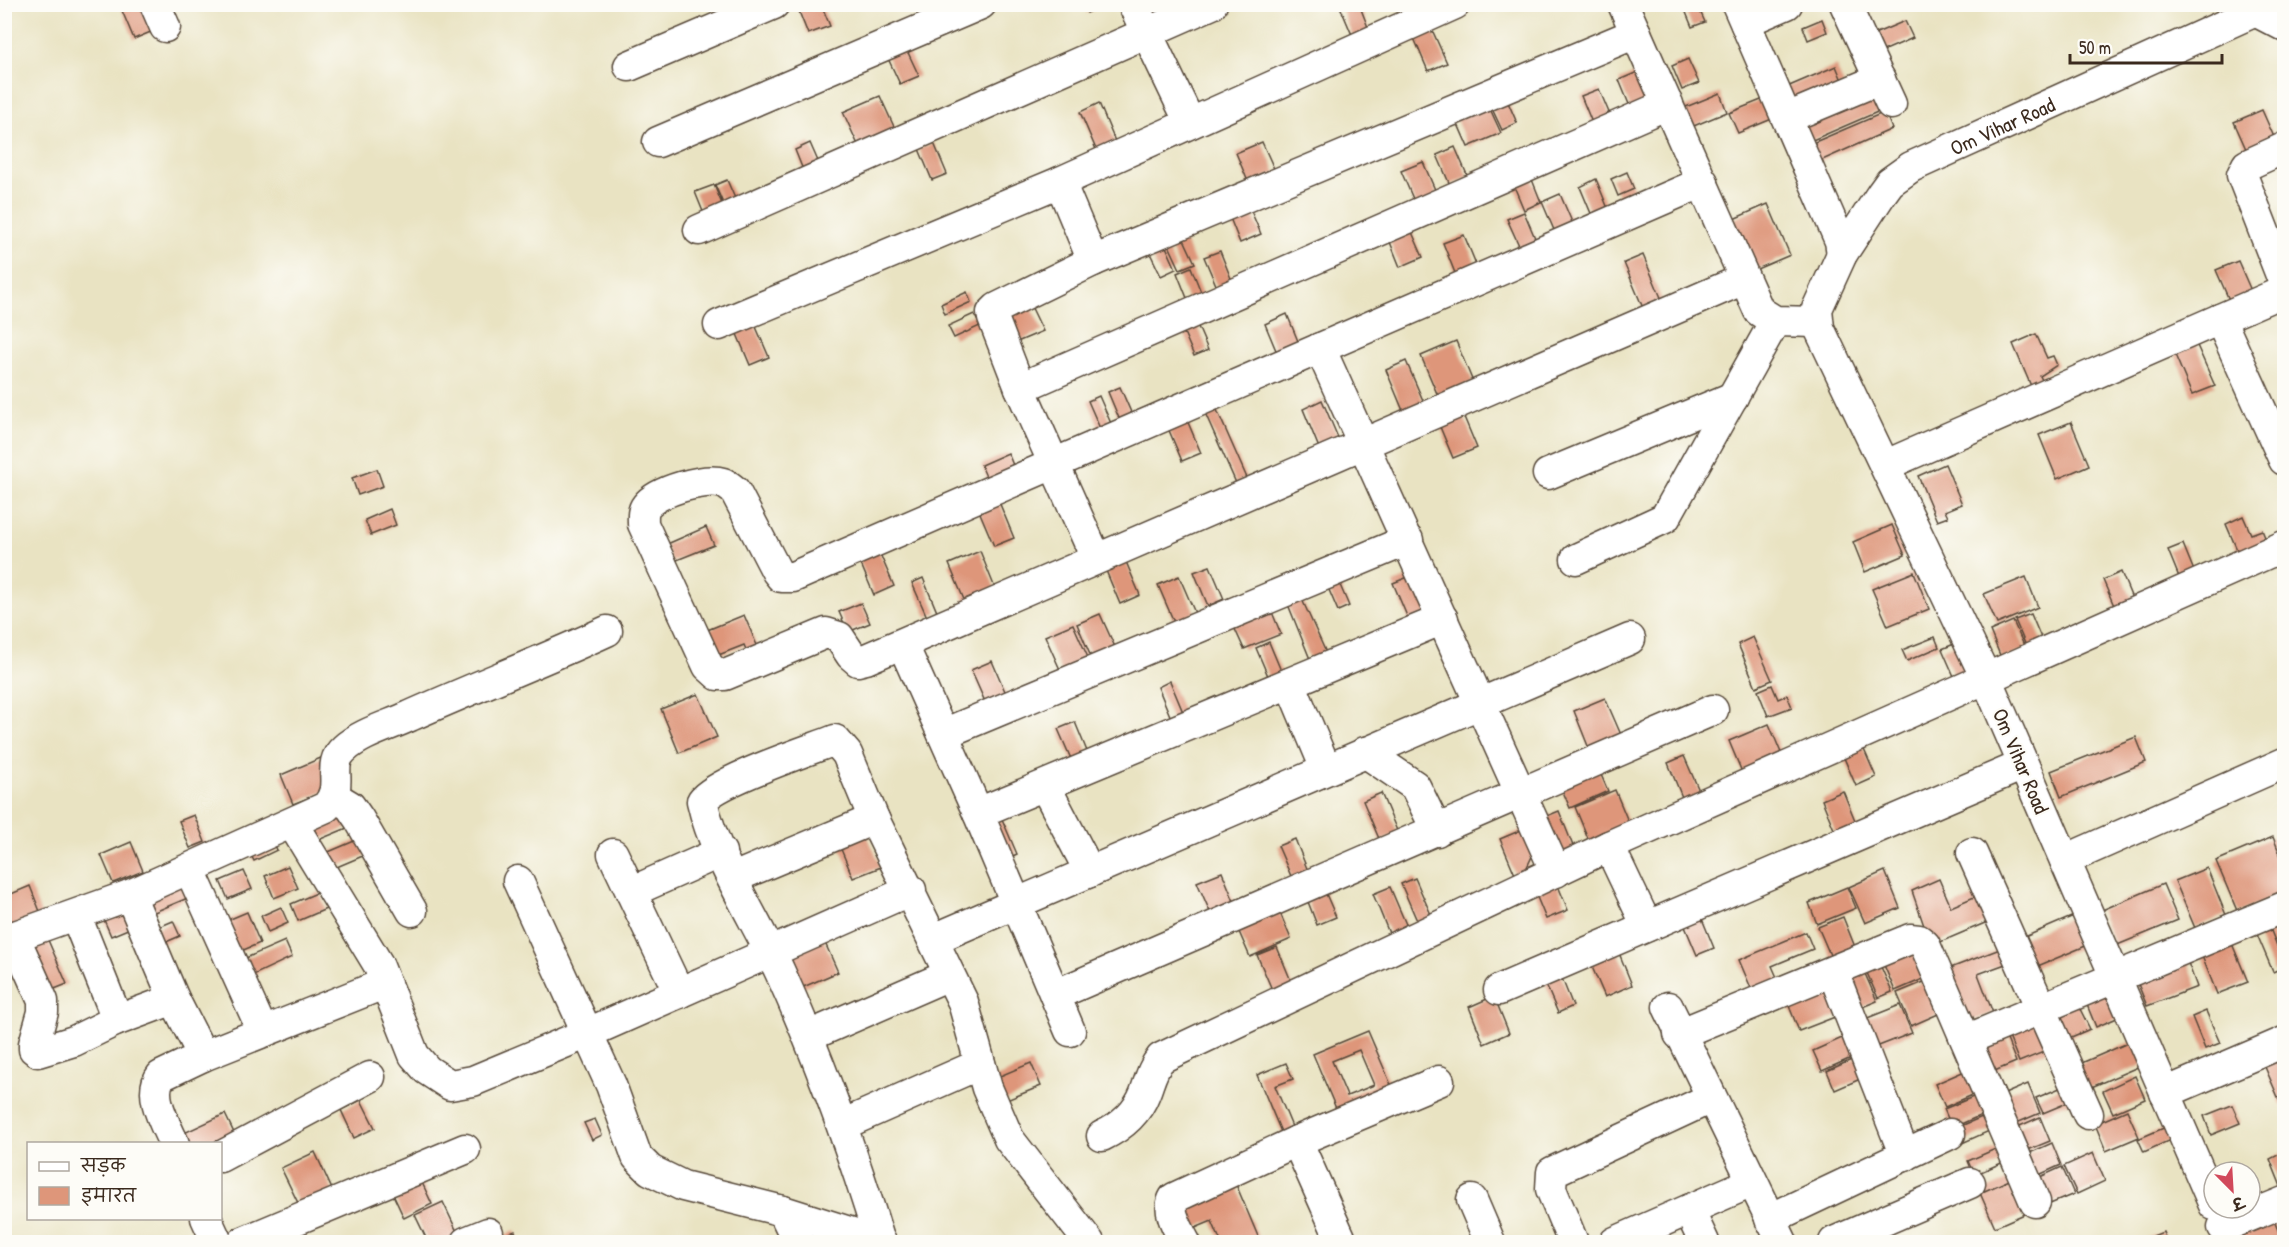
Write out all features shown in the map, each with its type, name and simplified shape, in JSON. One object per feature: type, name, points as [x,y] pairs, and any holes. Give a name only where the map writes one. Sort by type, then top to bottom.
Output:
[{"type":"street","points":[[629,66],[774,4]]},
{"type":"street","points":[[658,142],[981,4]]},
{"type":"street","points":[[1133,4],[1190,123]]},
{"type":"street","points":[[699,230],[1212,4]]},
{"type":"street","points":[[719,325],[1060,182],[1455,4]]},
{"type":"street","points":[[1623,4],[1759,311],[1775,321],[1817,322]]},
{"type":"street","points":[[1742,14],[1752,19],[1787,4]]},
{"type":"street","points":[[1787,118],[1886,91],[1845,4]]},
{"type":"street","points":[[2259,7],[2284,26]]},
{"type":"street","name":"Om Vihar Road","points":[[2221,1221],[1986,678],[1817,322],[1817,309],[1842,254],[1882,193],[1890,182],[1911,167],[2259,7]]},
{"type":"street","points":[[1742,14],[1840,241],[1842,254]]},
{"type":"street","points":[[1096,558],[1020,388],[992,313],[997,308],[1093,261],[1636,33]]},
{"type":"street","points":[[1020,388],[1668,104]]},
{"type":"street","points":[[2284,148],[2247,165],[2242,175],[2284,283]]},
{"type":"street","points":[[1060,182],[1093,261]]},
{"type":"street","points":[[1703,182],[1054,465],[786,578],[777,572],[735,491],[724,483],[694,483],[662,495],[647,504],[643,511],[643,525],[708,666],[718,675],[725,675],[826,633],[839,637],[851,655],[858,660],[903,645],[1096,558],[1744,279]]},
{"type":"street","points":[[1886,465],[2284,291]]},
{"type":"street","points":[[2220,319],[2284,460]]},
{"type":"street","points":[[1576,559],[1665,518],[1775,321]]},
{"type":"street","points":[[1320,348],[1556,872]]},
{"type":"street","points":[[1548,474],[1733,397]]},
{"type":"street","points":[[943,734],[1408,540]]},
{"type":"street","points":[[1102,1136],[1126,1122],[1136,1110],[1155,1066],[1161,1058],[1609,846],[2284,546]]},
{"type":"street","points":[[978,813],[1443,619]]},
{"type":"street","points":[[174,999],[115,1021],[44,1052],[34,1049],[43,1001],[9,938],[130,895],[326,807],[334,797],[337,786],[335,767],[344,749],[425,709],[607,631]]},
{"type":"street","points":[[934,939],[1630,639]]},
{"type":"street","points":[[903,645],[978,813],[1070,1031]]},
{"type":"street","points":[[1290,683],[1326,769]]},
{"type":"street","points":[[1055,995],[1713,710]]},
{"type":"street","points":[[880,1242],[842,1125],[809,1036],[771,951],[727,865],[702,801],[707,794],[835,740],[847,754],[874,819],[911,890],[963,1002],[987,1088],[1010,1139],[1089,1242]]},
{"type":"street","points":[[1365,752],[1415,786],[1437,831]]},
{"type":"street","points":[[2065,860],[2284,763]]},
{"type":"street","points":[[1499,990],[2023,765]]},
{"type":"street","points":[[1045,786],[1090,872]]},
{"type":"street","points":[[334,797],[350,806],[359,819],[412,911]]},
{"type":"street","points":[[631,892],[874,819]]},
{"type":"street","points":[[292,823],[366,942],[386,983],[414,1054],[427,1070],[450,1085],[473,1081],[588,1033],[911,890]]},
{"type":"street","points":[[1609,846],[1647,926]]},
{"type":"street","points":[[1972,853],[2088,1114]]},
{"type":"street","points":[[613,854],[679,993]]},
{"type":"street","points":[[190,870],[263,1032]]},
{"type":"street","points":[[518,881],[611,1085],[637,1157],[650,1170],[683,1186],[783,1211],[880,1242]]},
{"type":"street","points":[[130,895],[174,999],[203,1056]]},
{"type":"street","points":[[1966,1040],[2284,907]]},
{"type":"street","points":[[76,915],[112,1006],[115,1021]]},
{"type":"street","points":[[1679,1034],[1910,939],[1919,940],[1925,945],[2035,1202]]},
{"type":"street","points":[[1833,972],[1905,1155]]},
{"type":"street","points":[[809,1036],[949,975]]},
{"type":"street","points":[[174,1142],[155,1092],[156,1082],[161,1076],[203,1056],[386,983]]},
{"type":"street","points":[[1668,1007],[1679,1034],[1776,1230],[1905,1155],[1950,1134]]},
{"type":"street","points":[[2165,1093],[2284,1042]]},
{"type":"street","points":[[842,1125],[980,1064]]},
{"type":"street","points":[[222,1156],[370,1077]]},
{"type":"street","points":[[1185,1242],[1173,1216],[1171,1203],[1174,1198],[1297,1141],[1439,1081]]},
{"type":"street","points":[[1573,1242],[1551,1189],[1551,1172],[1711,1098]]},
{"type":"street","points":[[1297,1141],[1342,1242]]},
{"type":"street","points":[[243,1242],[465,1149]]},
{"type":"street","points":[[1615,1242],[1752,1182]]},
{"type":"street","points":[[1834,1242],[1970,1183]]},
{"type":"street","points":[[1472,1200],[1490,1242]]},
{"type":"street","points":[[2221,1221],[2284,1202]]},
{"type":"street","points":[[1689,1210],[1704,1242]]},
{"type":"street","points":[[783,1211],[798,1242]]},
{"type":"street","points":[[207,1220],[217,1242]]},
{"type":"building","points":[[141,4],[153,31],[134,39],[120,6]]},
{"type":"building","points":[[796,4],[821,4],[830,26],[808,34]]},
{"type":"building","points":[[1083,4],[1106,4],[1087,13]]},
{"type":"building","points":[[1339,4],[1359,4],[1371,35],[1355,42]]},
{"type":"building","points":[[1683,5],[1711,5],[1699,9],[1705,22],[1692,27]]},
{"type":"building","points":[[1822,19],[1827,32],[1808,40],[1803,27]]},
{"type":"building","points":[[1905,21],[1913,38],[1874,55],[1867,37]]},
{"type":"building","points":[[1429,23],[1447,63],[1428,71],[1411,31]]},
{"type":"building","points":[[904,44],[919,76],[900,84],[885,52]]},
{"type":"building","points":[[1688,59],[1699,83],[1682,90],[1672,66]]},
{"type":"building","points":[[1836,66],[1844,85],[1788,109],[1780,90]]},
{"type":"building","points":[[1640,71],[1652,100],[1631,109],[1619,80]]},
{"type":"building","points":[[1599,89],[1613,122],[1595,130],[1581,96]]},
{"type":"building","points":[[1874,92],[1882,110],[1801,145],[1794,127]]},
{"type":"building","points":[[1504,93],[1517,123],[1502,130],[1488,100]]},
{"type":"building","points":[[1720,93],[1727,112],[1689,128],[1681,109]]},
{"type":"building","points":[[880,96],[896,131],[859,147],[843,112]]},
{"type":"building","points":[[1771,96],[1779,116],[1738,133],[1729,113]]},
{"type":"building","points":[[1486,100],[1501,133],[1468,147],[1454,115]]},
{"type":"building","points":[[1099,103],[1117,146],[1098,154],[1080,112]]},
{"type":"building","points":[[2262,110],[2278,146],[2250,158],[2234,122]]},
{"type":"building","points":[[1885,112],[1892,129],[1809,166],[1801,148]]},
{"type":"building","points":[[1262,142],[1276,173],[1249,184],[1236,153]]},
{"type":"building","points":[[810,143],[821,168],[805,175],[795,150]]},
{"type":"building","points":[[934,143],[947,174],[932,180],[919,149]]},
{"type":"building","points":[[1455,147],[1468,177],[1450,185],[1437,155]]},
{"type":"building","points":[[1423,162],[1439,199],[1417,208],[1401,171]]},
{"type":"building","points":[[1529,172],[1541,202],[1524,210],[1511,179]]},
{"type":"building","points":[[1627,172],[1634,189],[1618,196],[1611,179]]},
{"type":"building","points":[[1596,179],[1611,216],[1595,223],[1580,187]]},
{"type":"building","points":[[727,180],[737,203],[725,208],[715,185]]},
{"type":"building","points":[[714,185],[725,211],[706,219],[695,192]]},
{"type":"building","points":[[1560,194],[1575,229],[1557,237],[1542,202]]},
{"type":"building","points":[[1248,204],[1261,234],[1240,243],[1228,213]]},
{"type":"building","points":[[1768,204],[1790,255],[1750,272],[1729,221]]},
{"type":"building","points":[[1524,212],[1538,245],[1522,252],[1507,219]]},
{"type":"building","points":[[1408,223],[1423,257],[1400,267],[1386,232]]},
{"type":"building","points":[[1182,235],[1195,263],[1180,269],[1167,241]]},
{"type":"building","points":[[1464,235],[1478,269],[1457,278],[1443,243]]},
{"type":"building","points":[[1164,242],[1176,269],[1161,276],[1148,249]]},
{"type":"building","points":[[1220,251],[1234,286],[1219,292],[1204,257]]},
{"type":"building","points":[[1643,255],[1662,300],[1643,308],[1624,263]]},
{"type":"building","points":[[2238,261],[2252,293],[2230,302],[2216,270]]},
{"type":"building","points":[[1191,267],[1203,297],[1189,303],[1177,273]]},
{"type":"building","points":[[967,292],[971,302],[945,314],[941,304]]},
{"type":"building","points":[[1029,302],[1043,331],[1010,345],[997,316]]},
{"type":"building","points":[[974,314],[980,326],[954,338],[948,326]]},
{"type":"building","points":[[1287,314],[1302,351],[1280,360],[1265,324]]},
{"type":"building","points":[[1193,315],[1208,350],[1194,356],[1179,321]]},
{"type":"building","points":[[753,320],[769,357],[750,365],[734,327]]},
{"type":"building","points":[[2036,334],[2047,358],[2053,356],[2057,365],[2040,376],[2046,388],[2034,393],[2013,344]]},
{"type":"building","points":[[1456,341],[1473,382],[1438,396],[1421,356]]},
{"type":"building","points":[[2195,341],[2215,386],[2192,395],[2173,350]]},
{"type":"building","points":[[1406,361],[1425,405],[1404,413],[1386,370]]},
{"type":"building","points":[[1120,387],[1133,417],[1121,423],[1108,392]]},
{"type":"building","points":[[1099,396],[1113,428],[1102,433],[1088,401]]},
{"type":"building","points":[[1322,400],[1339,440],[1319,448],[1303,409]]},
{"type":"building","points":[[1213,401],[1247,478],[1236,483],[1202,406]]},
{"type":"building","points":[[1459,405],[1477,448],[1453,458],[1435,415]]},
{"type":"building","points":[[1184,413],[1201,453],[1182,461],[1165,421]]},
{"type":"building","points":[[2071,422],[2089,465],[2057,479],[2039,435]]},
{"type":"building","points":[[1008,453],[1017,475],[990,486],[981,465]]},
{"type":"building","points":[[1945,464],[1962,504],[1945,511],[1948,517],[1937,521],[1918,476]]},
{"type":"building","points":[[377,469],[383,486],[358,495],[352,478]]},
{"type":"building","points":[[997,497],[1014,538],[994,546],[977,506]]},
{"type":"building","points":[[390,509],[396,525],[371,535],[365,520]]},
{"type":"building","points":[[2243,516],[2251,534],[2262,530],[2269,547],[2241,559],[2226,524]]},
{"type":"building","points":[[1892,525],[1905,555],[1865,572],[1853,542]]},
{"type":"building","points":[[706,527],[714,545],[672,562],[665,545]]},
{"type":"building","points":[[2183,544],[2196,576],[2181,582],[2168,550]]},
{"type":"building","points":[[877,547],[894,586],[874,595],[857,555]]},
{"type":"building","points":[[980,551],[995,588],[965,602],[949,564]]},
{"type":"building","points":[[1124,557],[1140,595],[1120,604],[1104,566]]},
{"type":"building","points":[[1210,566],[1224,599],[1208,606],[1194,572]]},
{"type":"building","points":[[1334,571],[1349,606],[1338,611],[1323,576]]},
{"type":"building","points":[[1914,572],[1929,609],[1888,626],[1872,589]]},
{"type":"building","points":[[2121,572],[2136,608],[2118,615],[2103,580]]},
{"type":"building","points":[[1416,574],[1432,611],[1409,621],[1393,583]]},
{"type":"building","points":[[1179,576],[1195,613],[1174,622],[1158,585]]},
{"type":"building","points":[[2026,577],[2038,607],[1997,624],[1984,594]]},
{"type":"building","points":[[923,578],[937,612],[927,617],[912,583]]},
{"type":"building","points":[[1296,586],[1328,657],[1312,664],[1283,592]]},
{"type":"building","points":[[1267,600],[1281,634],[1244,649],[1229,616]]},
{"type":"building","points":[[861,603],[870,623],[848,632],[839,612]]},
{"type":"building","points":[[1100,614],[1115,647],[1091,657],[1077,624]]},
{"type":"building","points":[[2031,614],[2044,645],[2029,653],[2015,620]]},
{"type":"building","points":[[744,615],[759,650],[748,654],[744,645],[716,656],[705,631]]},
{"type":"building","points":[[2013,621],[2026,650],[2002,660],[1990,631]]},
{"type":"building","points":[[1073,624],[1090,662],[1062,674],[1045,636]]},
{"type":"building","points":[[1753,637],[1772,680],[1756,687],[1738,644]]},
{"type":"building","points":[[1935,637],[1939,647],[1907,661],[1902,650]]},
{"type":"building","points":[[1269,642],[1284,678],[1271,683],[1256,648]]},
{"type":"building","points":[[1959,642],[1974,676],[1957,683],[1942,649]]},
{"type":"building","points":[[992,661],[1007,696],[986,704],[971,670]]},
{"type":"building","points":[[1170,681],[1185,717],[1173,723],[1158,687]]},
{"type":"building","points":[[1772,685],[1778,699],[1787,695],[1792,707],[1768,716],[1758,691]]},
{"type":"building","points":[[698,694],[717,737],[679,753],[661,709]]},
{"type":"building","points":[[1605,698],[1622,737],[1590,751],[1574,711]]},
{"type":"building","points":[[1075,722],[1091,761],[1075,768],[1058,729]]},
{"type":"building","points":[[1769,724],[1784,760],[1744,777],[1729,741]]},
{"type":"building","points":[[2136,737],[2146,762],[2061,797],[2051,771]]},
{"type":"building","points":[[1859,738],[1876,777],[1856,786],[1839,746]]},
{"type":"building","points":[[1684,756],[1701,795],[1684,802],[1668,763]]},
{"type":"building","points":[[323,757],[336,787],[293,804],[281,775]]},
{"type":"building","points":[[1596,763],[1608,791],[1570,808],[1558,780]]},
{"type":"building","points":[[1615,790],[1630,826],[1590,843],[1575,807]]},
{"type":"building","points":[[1843,791],[1859,830],[1838,839],[1822,800]]},
{"type":"building","points":[[1381,793],[1398,833],[1380,841],[1363,801]]},
{"type":"building","points":[[345,808],[352,826],[311,843],[304,825]]},
{"type":"building","points":[[1559,811],[1575,851],[1552,860],[1535,821]]},
{"type":"building","points":[[194,815],[205,842],[190,848],[179,821]]},
{"type":"building","points":[[1002,819],[1017,854],[1004,860],[988,825]]},
{"type":"building","points":[[1526,828],[1535,850],[1519,884],[1500,839]]},
{"type":"building","points":[[865,830],[881,867],[853,878],[838,842]]},
{"type":"building","points":[[2273,837],[2284,864],[2284,893],[2238,913],[2216,861]]},
{"type":"building","points":[[272,838],[277,850],[254,861],[248,849]]},
{"type":"building","points":[[359,839],[365,855],[325,872],[319,856]]},
{"type":"building","points":[[1295,839],[1310,876],[1294,883],[1278,846]]},
{"type":"building","points":[[131,842],[143,871],[113,883],[101,855]]},
{"type":"building","points":[[288,866],[298,888],[274,898],[265,876]]},
{"type":"building","points":[[2207,868],[2226,915],[2195,928],[2175,881]]},
{"type":"building","points":[[244,871],[252,889],[228,899],[220,881]]},
{"type":"building","points":[[1885,871],[1900,908],[1865,923],[1849,887]]},
{"type":"building","points":[[1222,872],[1238,911],[1214,921],[1197,882]]},
{"type":"building","points":[[1554,876],[1568,910],[1546,919],[1532,885]]},
{"type":"building","points":[[181,877],[190,897],[145,916],[136,896]]},
{"type":"building","points":[[1415,878],[1436,926],[1422,932],[1401,884]]},
{"type":"building","points":[[1939,879],[1951,907],[1981,894],[1992,920],[1931,946],[1912,891]]},
{"type":"building","points":[[2163,884],[2178,920],[2115,946],[2100,911]]},
{"type":"building","points":[[30,886],[41,914],[4,930],[4,897]]},
{"type":"building","points":[[1323,887],[1336,917],[1317,925],[1305,894]]},
{"type":"building","points":[[1390,887],[1411,936],[1393,943],[1373,894]]},
{"type":"building","points":[[1847,887],[1856,908],[1817,924],[1809,903]]},
{"type":"building","points":[[319,892],[326,909],[298,921],[291,904]]},
{"type":"building","points":[[125,903],[135,926],[111,936],[101,913]]},
{"type":"building","points":[[281,907],[288,923],[268,932],[261,916]]},
{"type":"building","points":[[1278,908],[1291,939],[1250,957],[1236,925]]},
{"type":"building","points":[[1698,909],[1714,948],[1697,955],[1681,917]]},
{"type":"building","points":[[247,912],[260,943],[234,954],[221,923]]},
{"type":"building","points":[[2083,912],[2095,942],[2033,968],[2020,939]]},
{"type":"building","points":[[1843,917],[1857,952],[1833,962],[1818,927]]},
{"type":"building","points":[[173,921],[180,936],[159,945],[152,930]]},
{"type":"building","points":[[2269,926],[2284,963],[2284,967],[2273,972],[2256,932]]},
{"type":"building","points":[[1806,932],[1813,949],[1772,966],[1780,984],[1754,995],[1739,960]]},
{"type":"building","points":[[2228,934],[2248,982],[2217,994],[2198,946]]},
{"type":"building","points":[[822,936],[838,972],[794,991],[779,954]]},
{"type":"building","points":[[48,940],[67,984],[42,994],[23,950]]},
{"type":"building","points":[[285,941],[292,957],[247,978],[239,961]]},
{"type":"building","points":[[1916,943],[1930,976],[1895,991],[1881,958]]},
{"type":"building","points":[[1277,947],[1296,993],[1277,1001],[1257,955]]},
{"type":"building","points":[[2005,947],[2011,962],[1978,974],[1993,1013],[1964,1024],[1943,971]]},
{"type":"building","points":[[1617,948],[1632,985],[1605,997],[1589,960]]},
{"type":"building","points":[[1878,960],[1892,992],[1878,998],[1864,966]]},
{"type":"building","points":[[2187,960],[2197,987],[2147,1006],[2136,979]]},
{"type":"building","points":[[1862,967],[1877,1001],[1855,1010],[1840,976]]},
{"type":"building","points":[[1559,971],[1573,1006],[1558,1013],[1543,978]]},
{"type":"building","points":[[1931,979],[1945,1011],[1911,1026],[1897,993]]},
{"type":"building","points":[[1826,980],[1840,1015],[1799,1031],[1785,996]]},
{"type":"building","points":[[2112,988],[2124,1015],[2096,1027],[2085,1000]]},
{"type":"building","points":[[1494,996],[1509,1033],[1484,1044],[1469,1007]]},
{"type":"building","points":[[2077,1003],[2090,1029],[2062,1041],[2051,1015]]},
{"type":"building","points":[[1900,1005],[1912,1033],[1871,1049],[1860,1021]]},
{"type":"building","points":[[2206,1011],[2220,1043],[2205,1049],[2192,1017]]},
{"type":"building","points":[[2039,1019],[2051,1049],[2019,1062],[2007,1032]]},
{"type":"building","points":[[1368,1031],[1395,1094],[1340,1118],[1313,1054]],"holes":[[[1359,1050],[1374,1085],[1347,1096],[1332,1061]]]},
{"type":"building","points":[[2004,1032],[2016,1062],[1985,1075],[1972,1046]]},
{"type":"building","points":[[1851,1034],[1860,1054],[1822,1071],[1813,1051]]},
{"type":"building","points":[[2137,1039],[2147,1063],[2087,1089],[2077,1065]]},
{"type":"building","points":[[2281,1052],[2284,1059],[2284,1103],[2281,1104],[2262,1060]]},
{"type":"building","points":[[1858,1057],[1867,1076],[1835,1090],[1827,1071]]},
{"type":"building","points":[[1031,1063],[1041,1086],[1002,1102],[993,1079]]},
{"type":"building","points":[[1286,1063],[1293,1079],[1275,1086],[1295,1134],[1284,1139],[1257,1075]]},
{"type":"building","points":[[1967,1070],[1977,1093],[1945,1107],[1935,1084]]},
{"type":"building","points":[[2135,1076],[2145,1099],[2113,1113],[2103,1091]]},
{"type":"building","points":[[2028,1084],[2040,1113],[2012,1125],[2000,1096]]},
{"type":"building","points":[[2067,1085],[2074,1100],[2043,1113],[2036,1098]]},
{"type":"building","points":[[1978,1095],[1986,1113],[1952,1128],[1944,1109]]},
{"type":"building","points":[[361,1100],[375,1128],[354,1138],[341,1110]]},
{"type":"building","points":[[2232,1105],[2240,1123],[2211,1135],[2204,1116]]},
{"type":"building","points":[[2127,1110],[2139,1137],[2106,1151],[2095,1124]]},
{"type":"building","points":[[225,1114],[234,1133],[215,1142],[188,1142],[184,1133]]},
{"type":"building","points":[[1989,1114],[1996,1128],[1960,1144],[1954,1129]]},
{"type":"building","points":[[2040,1117],[2050,1141],[2023,1152],[2013,1129]]},
{"type":"building","points":[[595,1119],[602,1135],[592,1140],[584,1123]]},
{"type":"building","points":[[2173,1124],[2179,1136],[2144,1152],[2138,1139]]},
{"type":"building","points":[[2052,1143],[2061,1165],[2032,1178],[2023,1156]]},
{"type":"building","points":[[2000,1147],[2006,1161],[1974,1175],[1968,1161]]},
{"type":"building","points":[[315,1152],[335,1196],[302,1211],[281,1168]]},
{"type":"building","points":[[2284,1152],[2284,1194],[2270,1159]]},
{"type":"building","points":[[2093,1153],[2105,1181],[2077,1194],[2064,1166]]},
{"type":"building","points":[[2062,1167],[2074,1194],[2043,1207],[2031,1181]]},
{"type":"building","points":[[418,1174],[432,1204],[404,1218],[390,1188]]},
{"type":"building","points":[[2014,1178],[2029,1212],[1995,1227],[1980,1193]]},
{"type":"building","points":[[1235,1182],[1260,1241],[1221,1242],[1212,1221],[1188,1231],[1177,1207]]},
{"type":"building","points":[[443,1202],[459,1236],[446,1242],[428,1242],[415,1215]]},
{"type":"building","points":[[2272,1216],[2283,1242],[2235,1242],[2231,1234]]},
{"type":"building","points":[[515,1231],[519,1242],[487,1242]]},
{"type":"building","points":[[2163,1232],[2167,1242],[2138,1242]]}]
